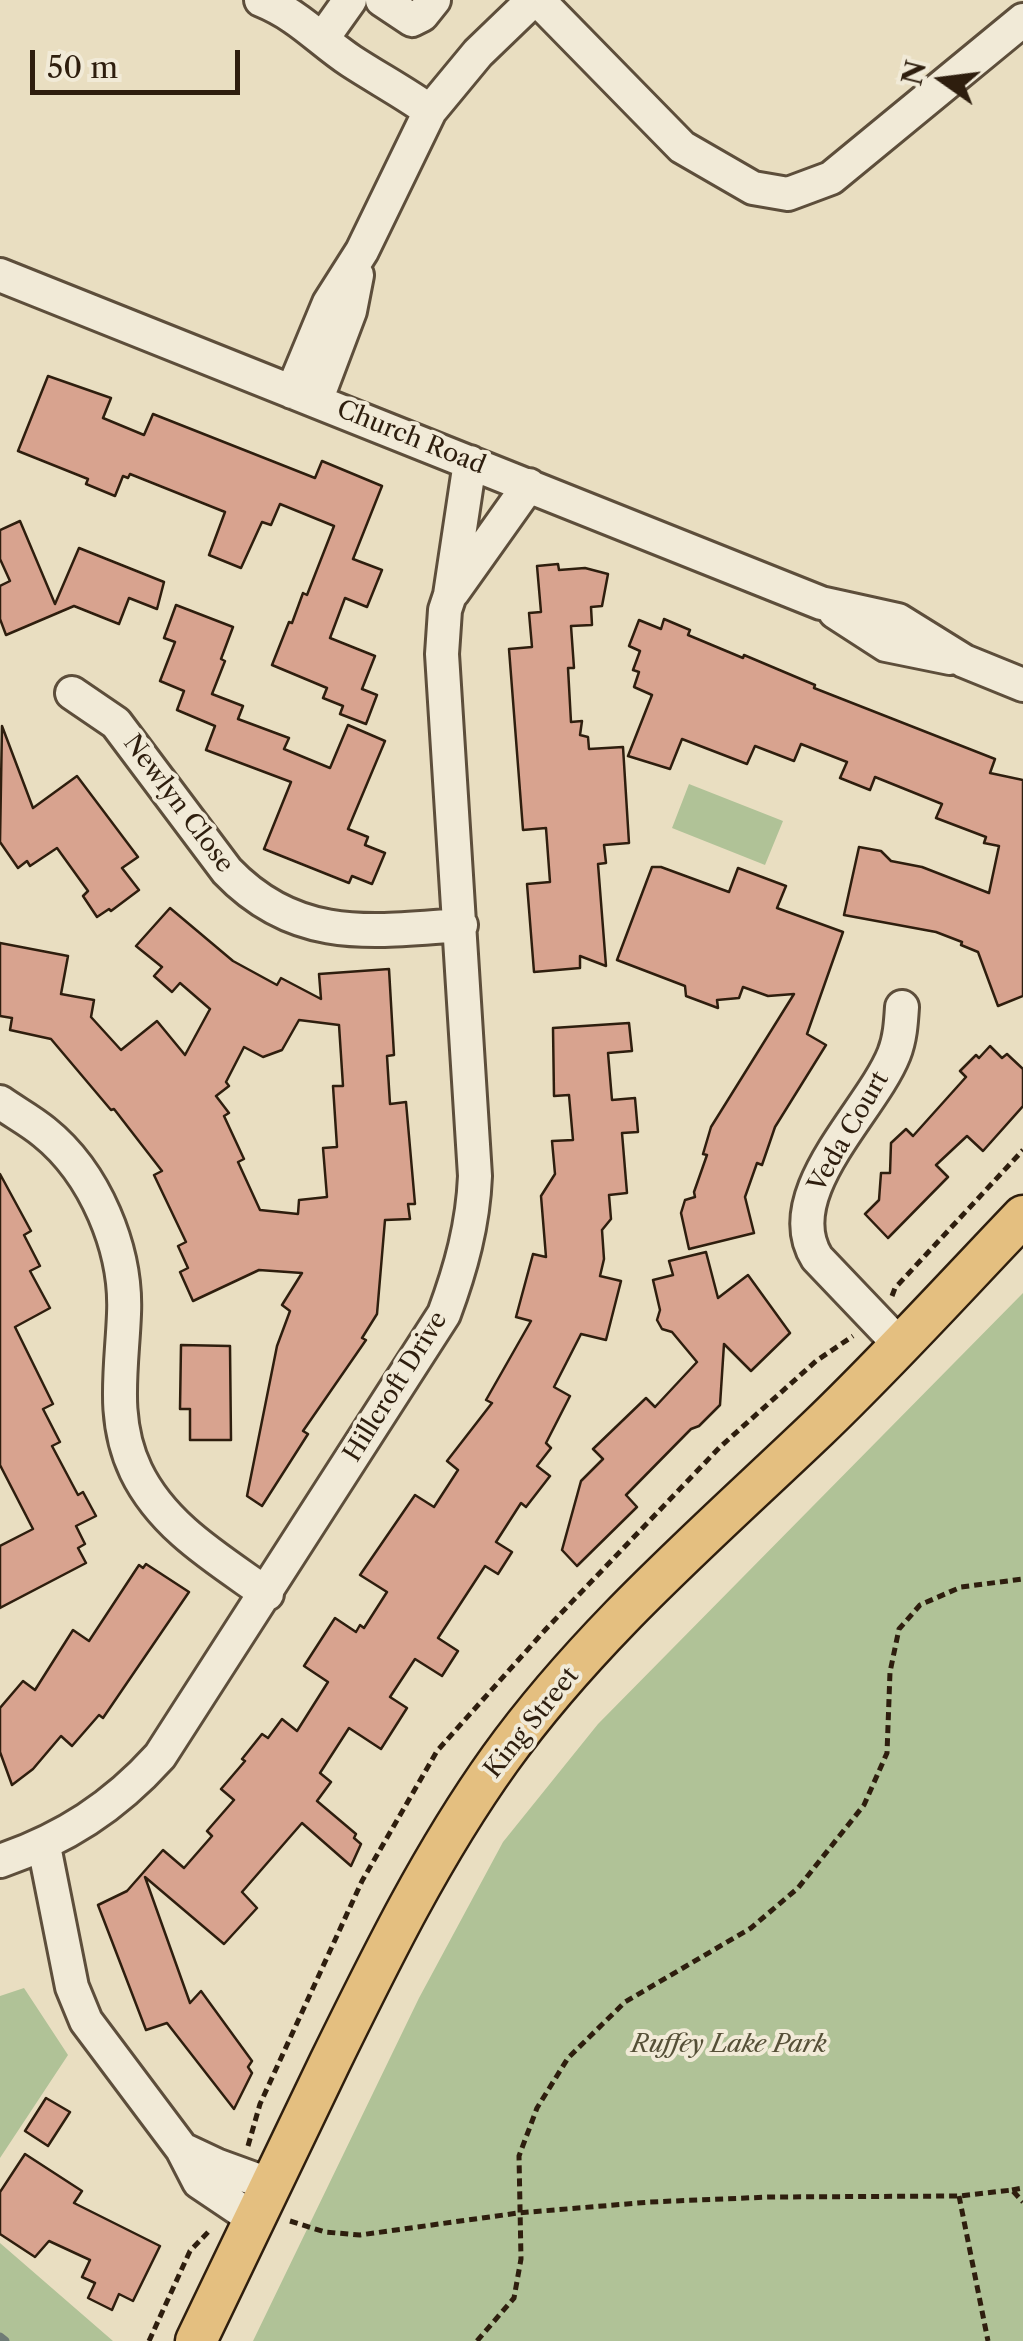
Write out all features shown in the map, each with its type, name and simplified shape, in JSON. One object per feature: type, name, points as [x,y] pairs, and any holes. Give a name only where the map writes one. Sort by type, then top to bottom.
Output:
[{"type":"main road","name":"King Street","points":[[196,2341],[250,2197],[409,1904],[501,1758],[577,1666],[886,1331],[1023,1216]]},
{"type":"street","points":[[261,0],[281,8],[350,60],[430,111]]},
{"type":"street","points":[[323,38],[350,0]]},
{"type":"street","points":[[382,0],[412,20],[422,15],[434,0]]},
{"type":"street","points":[[304,396],[350,310],[362,251],[430,111],[522,4],[682,147],[753,188],[788,194],[830,178],[1023,20]]},
{"type":"street","name":"Church Road","points":[[0,275],[821,603],[898,620],[964,660],[1023,685]]},
{"type":"street","name":"Hillcroft Drive","points":[[0,1861],[44,1846],[98,1814],[160,1756],[444,1314],[459,1275],[469,1236],[475,1176],[442,654],[470,462]]},
{"type":"street","name":"Hillcroft Drive","points":[[450,595],[530,485]]},
{"type":"street","name":"Newlyn Close","points":[[72,693],[116,723],[228,871],[247,892],[271,908],[316,926],[339,930],[460,926]]},
{"type":"street","name":"Veda Court","points":[[886,1331],[811,1248],[806,1211],[820,1178],[894,1056],[902,1007]]},
{"type":"street","points":[[0,1102],[45,1132],[62,1150],[90,1189],[112,1235],[120,1260],[124,1312],[118,1402],[134,1468],[150,1496],[178,1527],[267,1594]]},
{"type":"street","points":[[44,1846],[77,2004],[86,2021],[182,2148],[250,2197]]},
{"type":"path","points":[[149,2341],[190,2251],[250,2197],[260,2104],[362,1881],[437,1752],[546,1629],[720,1447],[848,1336],[886,1331],[895,1288],[1023,1150]]},
{"type":"path","points":[[477,2341],[514,2298],[521,2259],[520,2156],[537,2108],[568,2058],[625,2002],[751,1928],[798,1888],[864,1805],[887,1753],[890,1672],[899,1629],[920,1604],[962,1587],[1023,1579]]},
{"type":"path","points":[[250,2197],[294,2223],[325,2232],[360,2235],[518,2213],[650,2202],[770,2196],[959,2196],[1023,2188]]},
{"type":"path","points":[[1012,2190],[1023,2202]]},
{"type":"path","points":[[959,2196],[988,2341]]},
{"type":"green space","points":[[689,784],[783,821],[765,865],[672,828]]},
{"type":"green space","name":"Ruffey Lake Park","points":[[1023,1293],[1023,2341],[253,2341],[419,1998],[503,1842],[598,1724]]},
{"type":"green space","points":[[24,1988],[68,2055],[0,2158],[0,1996]]},
{"type":"green space","points":[[0,2243],[113,2341],[0,2341]]},
{"type":"building","points":[[48,376],[111,398],[103,418],[144,435],[153,414],[315,478],[322,461],[382,486],[353,559],[382,570],[367,607],[345,598],[330,638],[375,656],[362,689],[377,695],[366,724],[340,714],[343,706],[323,698],[327,688],[272,665],[303,593],[307,595],[334,526],[280,504],[271,525],[262,522],[241,568],[209,555],[225,512],[130,474],[128,478],[123,476],[115,496],[86,484],[88,479],[18,451]]},
{"type":"building","points":[[20,521],[55,604],[79,548],[164,582],[157,609],[129,598],[119,624],[74,606],[6,635],[0,619],[0,586],[10,581],[0,559],[0,530]]},
{"type":"building","points":[[558,564],[559,570],[585,568],[608,574],[602,606],[591,607],[592,625],[571,626],[571,722],[582,721],[580,735],[588,737],[589,749],[623,747],[629,843],[604,845],[606,863],[598,864],[606,966],[580,956],[580,968],[534,972],[527,884],[550,882],[546,828],[523,830],[509,649],[532,647],[529,613],[541,612],[537,566]]},
{"type":"building","points":[[176,605],[233,627],[212,694],[243,706],[238,719],[289,738],[284,749],[330,768],[348,725],[385,741],[348,829],[368,837],[365,845],[385,853],[372,884],[352,876],[349,883],[264,849],[291,782],[206,750],[215,726],[177,710],[184,691],[160,681],[175,642],[164,638]]},
{"type":"building","points":[[664,619],[690,630],[688,635],[995,759],[990,773],[1023,780],[1023,996],[998,1006],[978,952],[961,945],[962,942],[936,932],[844,915],[859,847],[881,851],[891,861],[922,867],[989,893],[999,846],[984,843],[986,837],[936,818],[942,804],[875,777],[870,790],[840,778],[847,762],[801,744],[794,761],[755,746],[747,764],[682,739],[670,769],[628,756],[652,695],[634,687],[639,672],[633,670],[640,651],[629,646],[639,620],[661,629]]},
{"type":"building","points":[[2,726],[33,808],[77,776],[138,857],[122,868],[139,890],[111,911],[97,917],[83,896],[88,891],[57,848],[30,866],[27,861],[18,868],[0,842]]},
{"type":"building","points":[[652,867],[729,892],[738,868],[786,886],[777,908],[843,932],[807,1034],[826,1045],[775,1127],[762,1165],[757,1163],[745,1197],[754,1233],[689,1249],[681,1213],[685,1200],[695,1197],[711,1127],[794,994],[768,996],[743,987],[739,998],[717,1000],[718,1008],[686,996],[685,986],[617,960]]},
{"type":"building","points":[[170,908],[233,961],[277,985],[281,978],[321,999],[319,974],[389,969],[394,1055],[387,1056],[390,1104],[406,1102],[415,1204],[408,1204],[410,1219],[385,1220],[377,1314],[362,1338],[366,1340],[303,1431],[308,1434],[262,1506],[247,1496],[277,1346],[290,1311],[282,1305],[302,1273],[259,1270],[193,1301],[180,1272],[188,1268],[178,1246],[186,1242],[154,1175],[162,1171],[114,1109],[51,1039],[10,1030],[12,1018],[0,1016],[0,943],[68,956],[61,994],[94,1000],[91,1017],[121,1050],[157,1021],[185,1055],[210,1009],[180,983],[172,992],[154,976],[162,967],[136,946]],"holes":[[[299,1020],[339,1025],[343,1086],[333,1086],[337,1147],[323,1148],[327,1197],[299,1200],[298,1214],[260,1210],[238,1162],[244,1159],[224,1116],[229,1113],[216,1096],[229,1086],[226,1082],[244,1047],[263,1057],[282,1050]]]},
{"type":"building","points":[[629,1023],[632,1051],[608,1053],[612,1100],[635,1098],[638,1132],[622,1133],[627,1193],[609,1195],[611,1219],[602,1230],[604,1259],[600,1276],[621,1281],[606,1340],[581,1334],[554,1387],[570,1396],[546,1443],[551,1448],[537,1466],[550,1476],[526,1507],[521,1503],[496,1542],[512,1552],[498,1574],[485,1566],[438,1638],[458,1651],[442,1676],[415,1659],[390,1697],[407,1708],[381,1749],[349,1728],[320,1773],[331,1782],[317,1801],[356,1834],[354,1838],[361,1844],[351,1866],[302,1823],[242,1892],[257,1908],[224,1944],[145,1877],[190,2003],[201,1991],[252,2061],[248,2067],[252,2073],[234,2109],[167,2023],[146,2030],[98,1905],[127,1891],[163,1850],[184,1868],[212,1836],[207,1831],[234,1800],[221,1789],[245,1761],[242,1759],[262,1734],[268,1738],[282,1719],[297,1731],[328,1682],[304,1666],[335,1618],[356,1632],[360,1625],[364,1628],[387,1592],[360,1575],[415,1495],[434,1507],[458,1470],[447,1461],[492,1403],[486,1400],[531,1321],[516,1317],[533,1254],[546,1257],[541,1196],[555,1174],[552,1141],[573,1140],[569,1095],[554,1096],[553,1028]]},
{"type":"building","points":[[990,1046],[1002,1058],[1007,1054],[1023,1069],[1023,1106],[983,1151],[967,1136],[936,1165],[948,1177],[888,1238],[865,1214],[879,1200],[881,1173],[890,1173],[891,1143],[906,1129],[913,1136],[966,1077],[960,1071]]},
{"type":"building","points":[[0,1174],[31,1231],[24,1235],[40,1266],[30,1271],[50,1308],[15,1327],[53,1404],[43,1409],[60,1442],[52,1446],[78,1495],[83,1492],[96,1516],[76,1526],[85,1544],[78,1548],[86,1563],[0,1608],[0,1546],[33,1529],[0,1465]]},
{"type":"building","points":[[706,1252],[718,1298],[748,1275],[790,1333],[751,1371],[724,1344],[720,1405],[626,1495],[637,1507],[577,1566],[562,1550],[581,1481],[603,1459],[593,1449],[646,1398],[655,1407],[697,1362],[657,1320],[660,1310],[653,1280],[673,1275],[669,1261]]},
{"type":"building","points":[[181,1345],[230,1346],[231,1440],[190,1440],[190,1409],[180,1409]]},
{"type":"building","points":[[146,1564],[189,1592],[103,1718],[99,1715],[72,1746],[61,1736],[33,1769],[12,1785],[0,1752],[0,1708],[23,1681],[35,1690],[73,1630],[89,1641],[139,1565],[143,1568]]},
{"type":"building","points":[[46,2098],[70,2112],[48,2146],[25,2131]]},
{"type":"building","points":[[25,2154],[82,2191],[74,2203],[160,2246],[133,2301],[119,2294],[112,2310],[88,2298],[95,2283],[82,2277],[90,2260],[49,2241],[35,2257],[0,2234],[0,2192]]},
{"type":"waterway","points":[[0,2337],[5,2341]]}]
